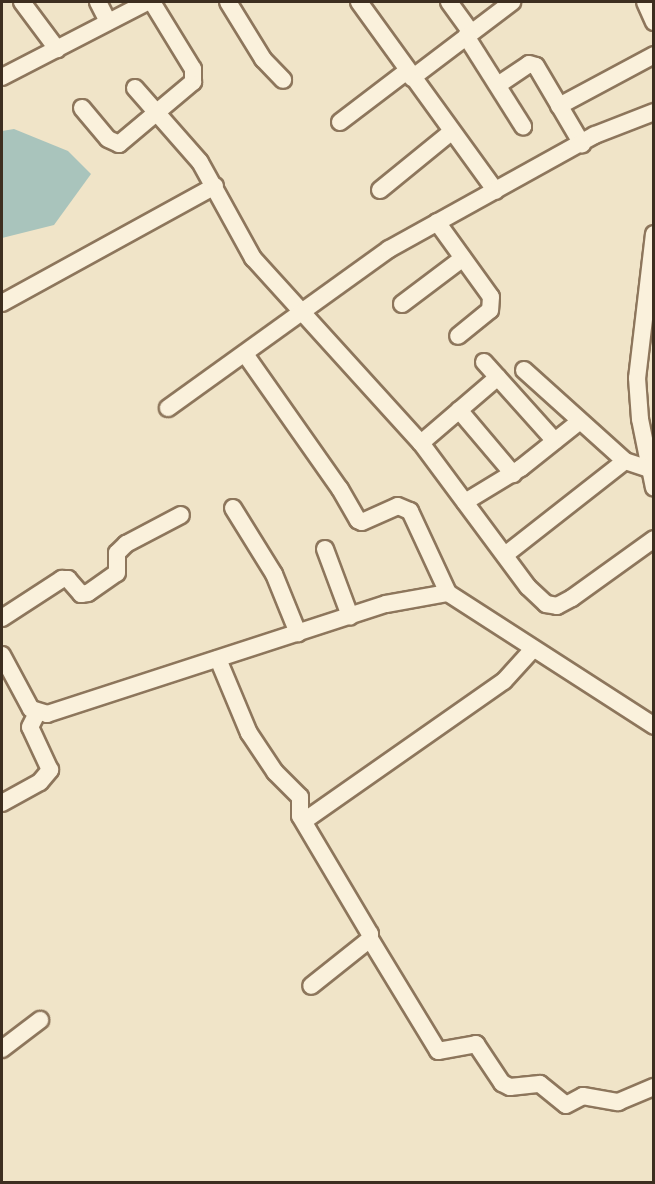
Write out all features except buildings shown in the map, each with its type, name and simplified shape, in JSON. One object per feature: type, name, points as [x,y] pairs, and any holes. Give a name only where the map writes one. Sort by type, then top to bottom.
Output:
[{"type":"street","points":[[22,2],[57,49]]},
{"type":"street","points":[[98,2],[108,22]]},
{"type":"street","points":[[2,77],[146,2],[193,69],[195,79],[159,114],[119,144],[108,139],[82,108]]},
{"type":"street","points":[[228,2],[263,59],[283,80]]},
{"type":"street","points":[[359,2],[451,132],[496,191]]},
{"type":"street","points":[[449,2],[523,126]]},
{"type":"street","points":[[340,122],[512,2]]},
{"type":"street","points":[[645,2],[654,22]]},
{"type":"street","points":[[559,106],[654,55]]},
{"type":"street","points":[[498,85],[532,64],[582,144]]},
{"type":"street","points":[[135,88],[191,149],[215,186],[253,258],[303,310],[421,443],[505,555],[546,604],[557,606],[654,539]]},
{"type":"street","points":[[168,408],[389,249],[619,123],[654,112]]},
{"type":"street","points":[[380,190],[451,132]]},
{"type":"street","points":[[2,303],[215,186]]},
{"type":"street","points":[[437,222],[491,297],[491,304],[458,336]]},
{"type":"street","points":[[654,234],[650,288],[637,378],[654,488]]},
{"type":"street","points":[[402,304],[463,258]]},
{"type":"street","points":[[245,354],[340,489],[358,520],[362,522],[398,506],[410,511],[448,593],[654,726]]},
{"type":"street","points":[[484,362],[555,441]]},
{"type":"street","points":[[524,369],[625,461],[650,469]]},
{"type":"street","points":[[421,443],[498,376]]},
{"type":"street","points":[[459,410],[513,474]]},
{"type":"street","points":[[465,502],[513,474],[580,421]]},
{"type":"street","points":[[505,555],[625,461]]},
{"type":"street","points":[[233,508],[274,574],[298,633]]},
{"type":"street","points":[[2,618],[62,579],[68,579],[81,594],[88,594],[117,573],[117,553],[126,544],[181,514]]},
{"type":"street","points":[[325,549],[350,616]]},
{"type":"street","points":[[2,655],[21,695],[37,713],[47,714],[350,616],[429,594],[448,593]]},
{"type":"street","points":[[304,821],[504,681],[533,649]]},
{"type":"street","points":[[218,659],[249,733],[275,772],[300,797],[304,821],[363,921],[370,939],[438,1051],[476,1044],[502,1083],[510,1087],[540,1084],[566,1105],[583,1096],[618,1102],[654,1087]]},
{"type":"street","points":[[2,802],[40,782],[50,770],[30,727],[37,713]]},
{"type":"street","points":[[311,986],[370,939]]},
{"type":"street","points":[[2,1049],[40,1020]]},
{"type":"water","points":[[14,129],[68,151],[91,174],[54,225],[2,238],[2,131]]}]
